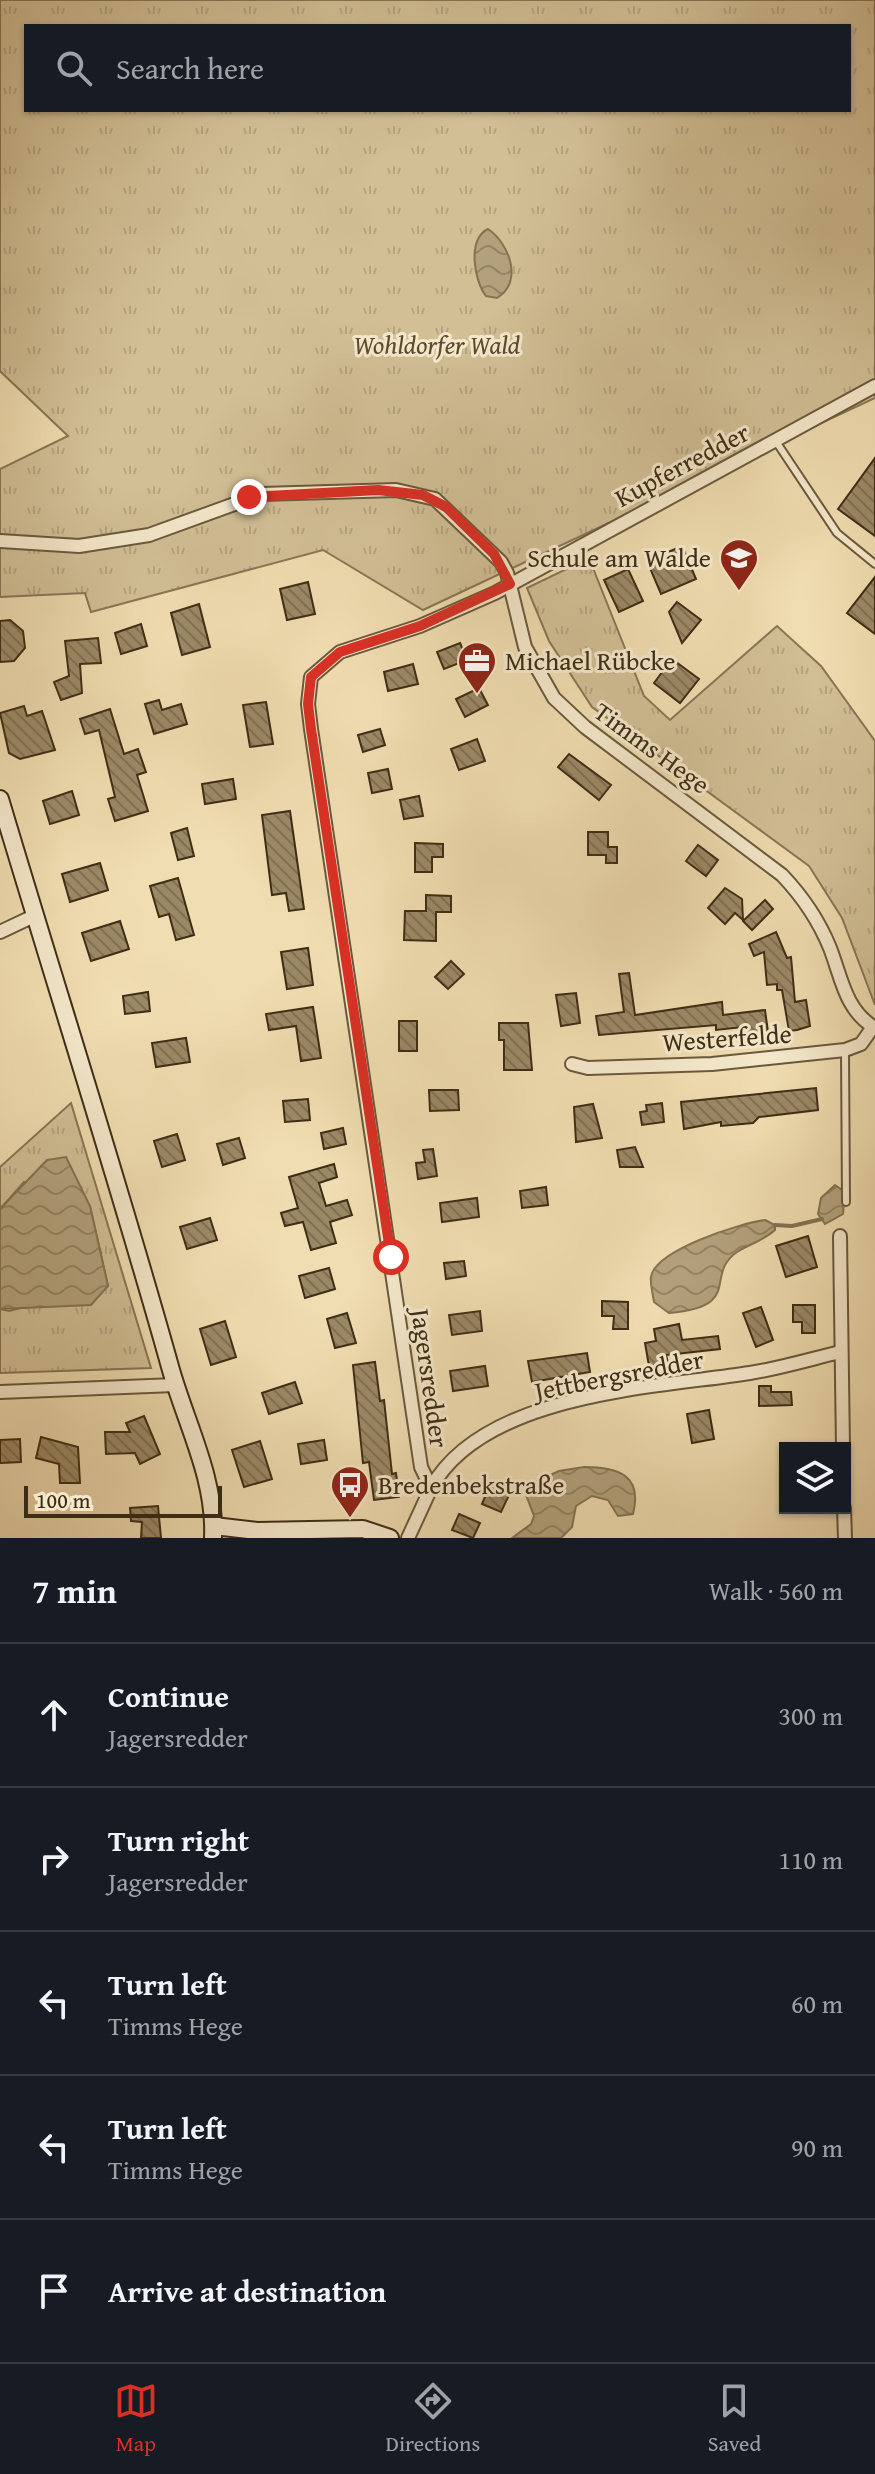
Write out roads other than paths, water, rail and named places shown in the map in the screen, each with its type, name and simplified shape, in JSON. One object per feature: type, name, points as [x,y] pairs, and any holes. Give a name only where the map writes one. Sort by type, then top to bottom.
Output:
[{"type":"street","name":"Kupferredder","points":[[510,584],[875,386]]},
{"type":"street","name":"Timms Hege","points":[[0,541],[79,546],[149,535],[262,494],[396,490],[423,495],[446,507],[494,554],[510,584],[525,647],[554,698],[585,727],[743,842],[796,889],[829,946],[853,1011],[874,1028]]},
{"type":"street","name":"Jagersredder","points":[[431,1488],[421,1467],[308,704],[311,677],[340,652],[420,626],[510,584]]},
{"type":"street","points":[[0,799],[175,1385],[203,1465],[214,1532],[363,1529],[390,1538]]},
{"type":"street","points":[[0,932],[36,915]]},
{"type":"street","points":[[845,1050],[861,1044],[874,1028]]},
{"type":"street","name":"Westerfelde","points":[[572,1064],[588,1068],[712,1064],[845,1050]]},
{"type":"street","points":[[840,1236],[843,1442]]},
{"type":"street","name":"Jettbergsredder","points":[[431,1488],[443,1467],[482,1439],[544,1406],[754,1372],[840,1352]]},
{"type":"street","points":[[0,1392],[175,1385]]},
{"type":"street","points":[[408,1538],[431,1488]]},
{"type":"street","points":[[844,1514],[845,1538]]},
{"type":"lane","points":[[775,440],[837,533],[875,564]]},
{"type":"lane","points":[[845,1050],[846,1202]]},
{"type":"water","points":[[488,229],[502,243],[512,273],[505,291],[497,298],[486,296],[476,271],[477,242]]},
{"type":"water","points":[[66,1157],[90,1206],[108,1286],[91,1305],[0,1309],[0,1209],[47,1160]]},
{"type":"water","points":[[835,1185],[845,1192],[843,1214],[825,1224],[818,1214],[821,1198]]},
{"type":"water","points":[[765,1220],[775,1225],[775,1230],[727,1261],[719,1289],[707,1304],[669,1313],[654,1302],[651,1277],[667,1257],[719,1232]]},
{"type":"water","points":[[584,1467],[607,1469],[625,1476],[634,1490],[633,1514],[618,1516],[608,1500],[592,1496],[576,1506],[572,1527],[561,1538],[512,1538],[531,1524],[534,1516],[523,1487],[559,1471]]},
{"type":"waterway","points":[[775,1225],[792,1226],[822,1219]]},
{"type":"place","name":"Schule am Walde","points":[[739,592]]},
{"type":"place","name":"Michael Rübcke","points":[[477,695]]},
{"type":"place","name":"Bredenbekstraße","points":[[350,1519]]},
{"type":"park label","name":"Wohldorfer Wald","points":[[437,345]]}]
